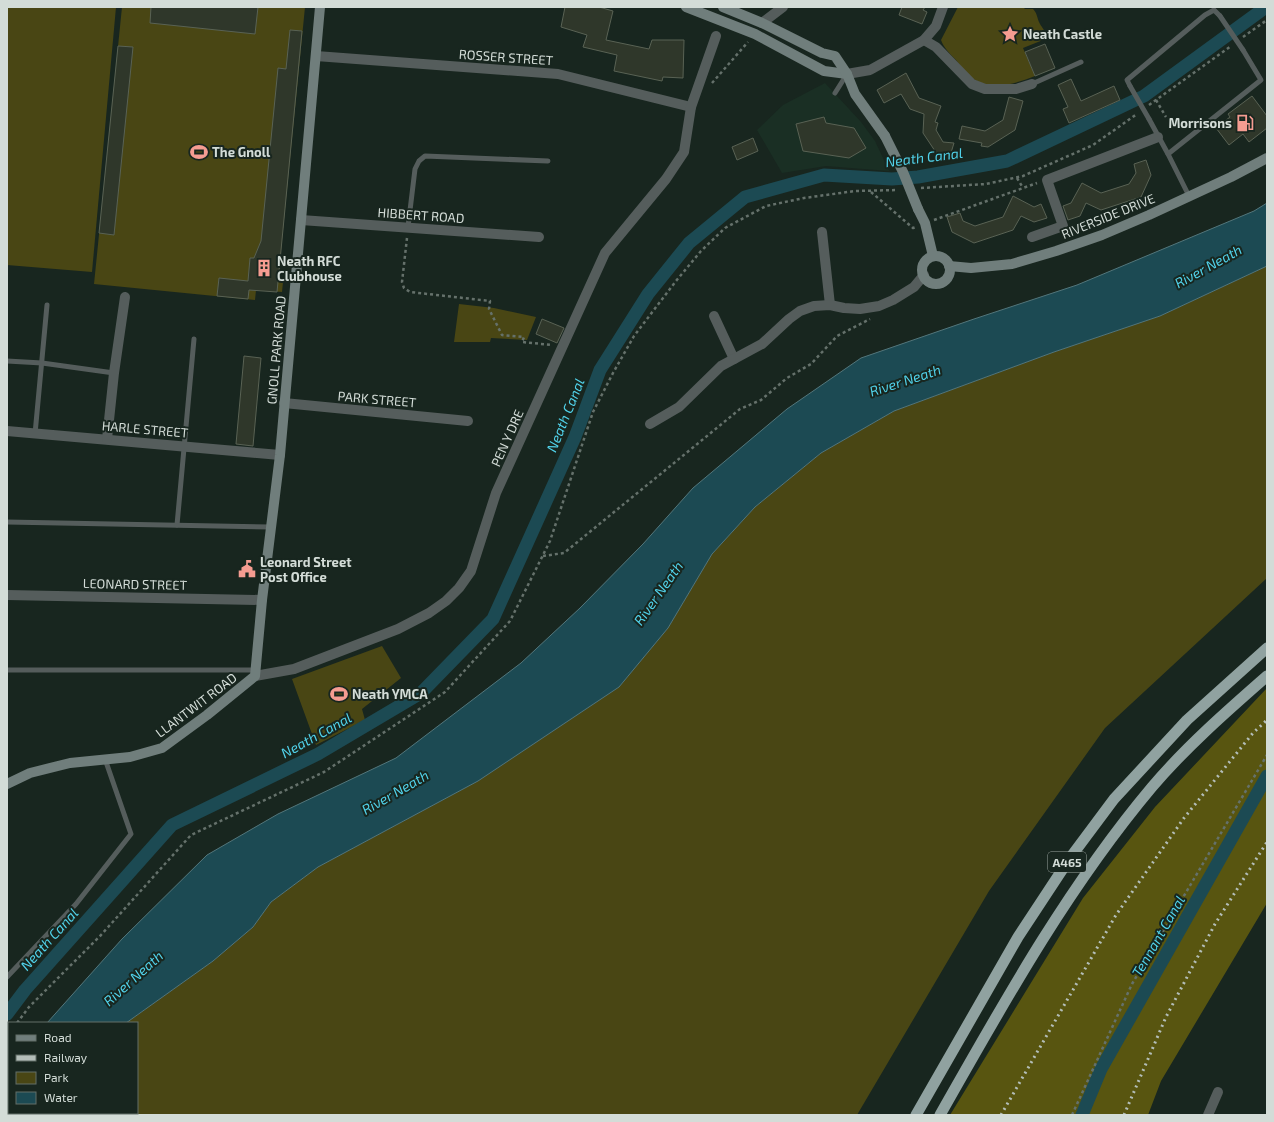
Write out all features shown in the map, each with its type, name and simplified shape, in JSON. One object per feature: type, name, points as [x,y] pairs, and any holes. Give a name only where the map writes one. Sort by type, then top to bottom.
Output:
[{"type":"highway","name":"A465","points":[[916,1115],[1018,937],[1070,858],[1106,810],[1141,768],[1188,720],[1267,648]]},
{"type":"highway","name":"A465","points":[[940,1115],[1004,1002],[1054,922],[1108,842],[1152,786],[1192,744],[1267,676]]},
{"type":"main road","name":"GNOLL PARK ROAD","points":[[262,600],[280,455],[320,7]]},
{"type":"main road","points":[[686,7],[755,34],[824,71],[847,74]]},
{"type":"main road","points":[[723,7],[762,23],[822,53],[835,56],[847,74],[855,94],[885,136],[903,172],[918,209],[933,256],[925,262],[923,266],[924,275],[930,282],[938,283],[946,279],[949,275],[949,266]]},
{"type":"main road","name":"RIVERSIDE DRIVE","points":[[933,256],[945,259],[949,266],[971,268],[1012,264],[1102,235],[1230,177],[1267,158]]},
{"type":"main road","name":"LLANTWIT ROAD","points":[[7,784],[30,773],[57,766],[70,763],[130,757],[162,748],[207,715],[255,673],[262,600]]},
{"type":"street","points":[[762,23],[783,7]]},
{"type":"street","points":[[847,74],[870,70],[924,40],[936,26],[943,7]]},
{"type":"street","name":"PEN Y DRE","points":[[255,673],[294,669],[398,629],[429,613],[446,602],[459,588],[471,571],[496,493],[605,253],[666,179],[684,152],[691,107],[716,36]]},
{"type":"street","points":[[924,40],[936,47],[972,84],[985,89],[1016,89],[1032,84]]},
{"type":"street","name":"ROSSER STREET","points":[[316,56],[558,74],[691,107]]},
{"type":"street","points":[[1047,180],[1158,136]]},
{"type":"street","name":"RIVERSIDE DRIVE","points":[[1032,237],[1063,226],[1047,180]]},
{"type":"street","name":"HIBBERT ROAD","points":[[301,220],[539,237]]},
{"type":"street","points":[[822,232],[830,305]]},
{"type":"street","points":[[650,424],[679,407],[722,366],[762,344],[788,318],[800,311],[814,306],[830,305],[860,309],[879,306],[914,287],[924,275]]},
{"type":"street","points":[[108,439],[114,373],[125,297]]},
{"type":"street","points":[[714,316],[734,359]]},
{"type":"street","name":"PARK STREET","points":[[284,403],[468,420]]},
{"type":"street","name":"HARLE STREET","points":[[7,431],[280,455]]},
{"type":"street","name":"LEONARD STREET","points":[[7,595],[262,600]]},
{"type":"street","points":[[1208,1115],[1218,1092]]},
{"type":"lane","points":[[1168,154],[1261,80],[1243,50],[1220,16],[1214,10],[1205,15],[1127,80],[1168,154],[1189,196]]},
{"type":"lane","points":[[1032,84],[1081,62]]},
{"type":"lane","points":[[835,93],[847,74]]},
{"type":"lane","points":[[408,227],[415,169],[419,161],[425,156],[548,161]]},
{"type":"lane","points":[[35,434],[47,305]]},
{"type":"lane","points":[[177,525],[194,339]]},
{"type":"lane","points":[[7,361],[42,363],[114,373]]},
{"type":"lane","points":[[7,522],[271,527]]},
{"type":"lane","points":[[7,670],[255,673]]},
{"type":"lane","points":[[7,977],[76,904],[131,834],[105,759]]},
{"type":"path","points":[[1242,38],[1267,20]]},
{"type":"path","points":[[711,85],[755,34]]},
{"type":"path","points":[[914,189],[986,184],[1017,178],[1093,145],[1236,42]]},
{"type":"path","points":[[1156,100],[1166,117]]},
{"type":"path","points":[[1017,178],[1023,188]]},
{"type":"path","points":[[871,192],[913,228],[1047,180]]},
{"type":"path","points":[[18,1022],[29,1007],[101,935],[191,835],[324,772],[445,692],[510,621],[553,534],[594,412],[612,372],[634,336],[676,281],[701,251],[725,228],[766,206],[855,191],[871,192],[899,190]]},
{"type":"path","points":[[408,227],[402,282],[404,288],[410,292],[490,302],[489,309],[502,335],[524,337],[522,342],[563,346]]},
{"type":"path","points":[[543,556],[564,553],[740,409],[762,400],[787,378],[811,364],[837,336],[876,316]]},
{"type":"path","points":[[1072,1115],[1132,984],[1267,755]]},
{"type":"shaded area","points":[[825,83],[861,122],[875,141],[889,171],[826,166],[782,173],[757,130],[783,105]]},
{"type":"shaded area","points":[[1267,688],[1267,903],[1161,1081],[1148,1115],[950,1115],[1083,898],[1155,807]]},
{"type":"green space","points":[[7,7],[116,7],[92,272],[7,265]]},
{"type":"green space","name":"The Gnoll","points":[[122,7],[305,7],[278,281],[283,282],[282,292],[256,290],[255,300],[94,284]]},
{"type":"green space","points":[[958,7],[1023,7],[1025,9],[1033,9],[1045,34],[1043,40],[1023,48],[1035,76],[1005,85],[990,85],[975,80],[969,76],[947,51],[941,40]]},
{"type":"green space","points":[[1267,266],[1267,578],[1105,728],[989,891],[857,1115],[93,1115],[138,1114],[138,1022],[127,1022],[213,961],[253,927],[271,902],[318,867],[478,781],[619,687],[668,628],[712,554],[755,507],[821,453],[894,411],[1054,352],[1160,316]]},
{"type":"green space","points":[[459,304],[494,308],[536,317],[527,340],[491,338],[490,342],[454,342]]},
{"type":"green space","name":"Neath YMCA","points":[[382,646],[401,678],[362,709],[365,720],[316,745],[292,679]]},
{"type":"water","name":"River Neath","points":[[1267,203],[1267,266],[1160,316],[1054,352],[894,411],[821,453],[755,507],[712,554],[668,628],[619,687],[478,781],[318,867],[271,902],[253,927],[213,961],[127,1022],[48,1022],[122,939],[207,855],[278,814],[396,758],[521,663],[580,608],[643,544],[693,488],[787,409],[861,358],[1077,285],[1254,211]]},
{"type":"water","points":[[8,1082],[8,1114],[93,1115],[7,1115]]},
{"type":"building","points":[[151,7],[258,7],[255,34],[150,23]]},
{"type":"building","points":[[565,7],[599,7],[613,11],[606,40],[649,49],[652,40],[684,40],[683,78],[663,77],[662,81],[614,71],[617,55],[583,47],[587,35],[561,27]]},
{"type":"building","points":[[902,7],[925,7],[923,10],[927,12],[922,24],[899,15]]},
{"type":"building","points":[[290,30],[302,31],[277,292],[249,290],[248,299],[217,296],[219,278],[248,281],[250,258],[254,258],[261,241],[278,68],[286,69]]},
{"type":"building","points":[[1045,44],[1055,68],[1035,76],[1025,52]]},
{"type":"building","points":[[118,46],[133,47],[114,235],[99,233]]},
{"type":"building","points":[[906,73],[919,98],[941,106],[935,122],[938,123],[936,130],[943,142],[954,143],[950,156],[937,154],[923,133],[924,114],[910,109],[901,94],[884,103],[877,90]]},
{"type":"building","points":[[1071,79],[1081,101],[1114,86],[1120,100],[1069,123],[1063,109],[1068,107],[1058,85]]},
{"type":"building","name":"Morrisons","points":[[1252,96],[1267,116],[1267,128],[1249,142],[1243,134],[1229,145],[1216,128],[1230,117],[1228,114]]},
{"type":"building","points":[[1009,97],[1023,101],[1015,130],[988,147],[981,146],[982,143],[959,139],[962,126],[985,131],[1003,120]]},
{"type":"building","points":[[824,117],[826,123],[854,128],[866,148],[849,158],[803,151],[796,124]]},
{"type":"building","points":[[753,138],[758,151],[737,160],[732,147]]},
{"type":"building","points":[[1146,160],[1151,175],[1141,197],[1101,210],[1086,203],[1080,216],[1068,220],[1063,206],[1071,203],[1082,183],[1101,193],[1129,184],[1136,173],[1134,164]]},
{"type":"building","points":[[1013,196],[1034,207],[1041,204],[1047,218],[1034,222],[1021,216],[1013,230],[974,243],[952,232],[947,217],[960,213],[963,221],[975,226],[1003,217]]},
{"type":"building","points":[[542,319],[564,328],[557,343],[536,334]]},
{"type":"building","points":[[244,356],[261,358],[253,446],[236,444]]},
{"type":"waterway","name":"Neath Canal","points":[[7,1014],[25,990],[172,825],[318,754],[421,693],[493,619],[575,437],[600,370],[648,294],[689,243],[745,197],[824,175],[892,179],[918,177],[1007,161],[1144,96],[1266,7]]},
{"type":"waterway","name":"Tennant Canal","points":[[1082,1115],[1101,1069],[1267,776]]},
{"type":"railway","points":[[1001,1115],[1116,915],[1184,818],[1253,733],[1267,720]]},
{"type":"railway","points":[[1124,1115],[1166,1017],[1215,924],[1267,842]]},
{"type":"place","name":"Neath Castle","points":[[1010,34]]},
{"type":"place","name":"Morrisons","points":[[1245,123]]},
{"type":"place","name":"The Gnoll","points":[[199,152]]},
{"type":"place","name":"Neath RFC Clubhouse","points":[[264,268]]},
{"type":"place","name":"Leonard Street Post Office","points":[[247,569]]},
{"type":"place","name":"Neath YMCA","points":[[339,694]]}]
